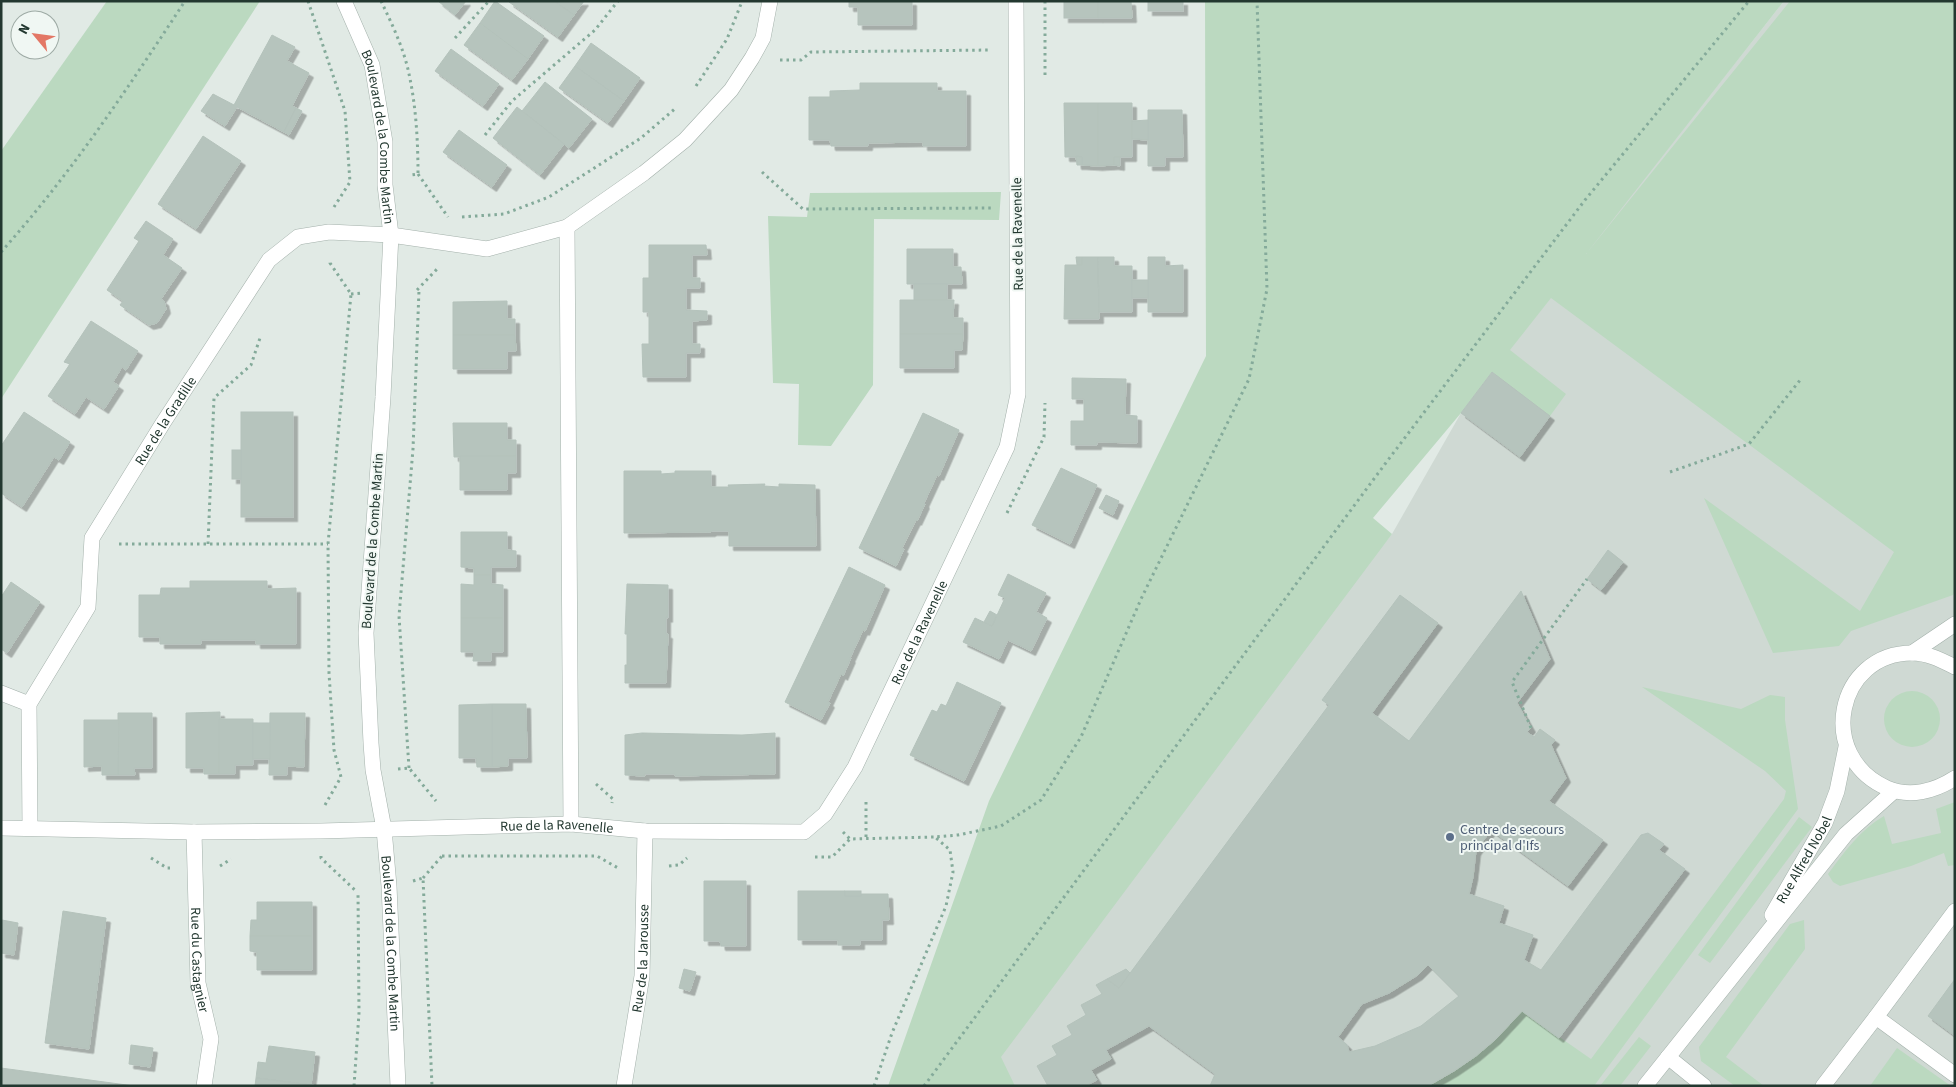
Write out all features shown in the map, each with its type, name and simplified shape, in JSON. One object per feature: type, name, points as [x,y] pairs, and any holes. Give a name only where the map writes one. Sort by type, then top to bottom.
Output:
[{"type":"street","name":"Boulevard de la Combe Martin","points":[[344,1],[372,65],[385,142],[386,185],[391,235],[383,398],[366,633],[373,770],[384,829],[389,886],[398,1086]]},
{"type":"street","name":"Rue de la Gradille","points":[[29,704],[88,607],[92,538],[168,414],[268,260],[298,237],[329,232],[391,235],[487,249],[567,227],[644,173],[685,140],[731,90],[763,38],[770,1]]},
{"type":"street","name":"Rue de la Ravenelle","points":[[384,829],[571,824],[645,831],[804,832],[825,814],[855,767],[1007,447],[1018,394],[1016,1]]},
{"type":"street","points":[[567,227],[571,824]]},
{"type":"street","points":[[1912,653],[1955,624]]},
{"type":"street","points":[[1955,667],[1934,656],[1912,653],[1890,656],[1870,667],[1855,683],[1845,703],[1842,725],[1846,747],[1857,767],[1874,782],[1894,791],[1918,793],[1941,787],[1955,778]]},
{"type":"street","points":[[1,693],[29,704],[30,828]]},
{"type":"street","name":"Rue Alfred Nobel","points":[[1741,965],[1825,823],[1837,791],[1846,747]]},
{"type":"street","name":"Rue Alfred Nobel","points":[[1645,1086],[1846,834],[1894,791]]},
{"type":"street","points":[[1,828],[194,832],[384,829]]},
{"type":"street","name":"Rue de la Jarousse","points":[[624,1086],[642,976],[645,831]]},
{"type":"street","name":"Rue du Castagnier","points":[[194,832],[198,984],[211,1039],[204,1086]]},
{"type":"street","points":[[1823,1086],[1955,911]]},
{"type":"street","points":[[1876,1017],[1955,1075]]},
{"type":"street","points":[[1668,1057],[1704,1086]]},
{"type":"path","points":[[1,252],[19,233],[114,108],[185,1]]},
{"type":"path","points":[[308,1],[345,111],[350,182],[328,215],[330,263],[350,294],[328,544],[329,672],[334,750],[341,777],[326,802],[321,831],[321,858],[357,892],[359,1013],[354,1086]]},
{"type":"path","points":[[455,38],[489,1]]},
{"type":"path","points":[[485,135],[512,101],[595,30],[618,1]]},
{"type":"path","points":[[695,88],[727,39],[742,1]]},
{"type":"path","points":[[825,814],[850,839],[935,837],[958,835],[1001,826],[1041,800],[1081,737],[1141,599],[1249,379],[1267,289],[1257,1]]},
{"type":"path","points":[[924,1086],[1349,512],[1585,200],[1748,1]]},
{"type":"path","points":[[772,60],[801,60],[811,52],[1016,50]]},
{"type":"path","points":[[458,217],[504,214],[549,197],[641,138],[683,102]]},
{"type":"path","points":[[762,172],[803,209],[1016,208]]},
{"type":"path","points":[[409,768],[399,616],[413,449],[418,290]]},
{"type":"path","points":[[208,544],[214,398],[251,365],[260,338]]},
{"type":"path","points":[[1670,472],[1749,444],[1801,379]]},
{"type":"path","points":[[92,538],[117,544],[328,544]]},
{"type":"path","points":[[1531,728],[1512,682],[1587,579]]},
{"type":"path","points":[[874,1086],[892,1033],[946,906],[953,872],[950,850],[935,837]]},
{"type":"path","points":[[357,892],[423,878],[432,1086]]},
{"type":"shaded area","points":[[1784,1],[1955,1],[1955,1086],[931,1086],[1392,534],[1461,413]]},
{"type":"green space","points":[[107,1],[260,1],[1,399],[1,151]]},
{"type":"green space","points":[[1205,1],[1784,1],[1586,254],[1790,1],[1955,1],[1955,591],[1953,595],[1851,631],[1839,646],[1773,653],[1704,498],[1860,611],[1894,552],[1551,298],[1510,350],[1566,394],[1550,416],[1492,372],[1461,413],[1373,518],[1392,534],[1001,1057],[1015,1086],[888,1086],[989,801],[1206,356]]},
{"type":"green space","points":[[1001,192],[999,220],[874,219],[873,385],[831,446],[798,445],[799,384],[773,383],[768,216],[807,217],[810,193]]},
{"type":"green space","points":[[1642,687],[1741,709],[1770,695],[1785,697],[1785,720],[1798,809],[1594,1086],[1428,1086],[1467,1063],[1501,1033],[1522,1011],[1591,1059],[1784,799],[1786,791],[1765,771]]},
{"type":"green space","points":[[1912,691],[1923,693],[1932,699],[1938,708],[1940,719],[1938,730],[1932,739],[1923,745],[1912,747],[1901,745],[1892,739],[1886,730],[1884,719],[1886,708],[1892,699],[1901,693]]},
{"type":"green space","points":[[1955,802],[1955,865],[1948,866],[1944,853],[1911,866],[1840,886],[1833,882],[1828,874],[1860,834],[1884,816],[1892,844],[1941,833],[1936,809]]},
{"type":"green space","points":[[1799,817],[1812,827],[1710,963],[1698,955]]},
{"type":"green space","points":[[1804,920],[1805,949],[1726,1057],[1764,1086],[1735,1086],[1701,1061],[1699,1047],[1790,924]]},
{"type":"green space","points":[[1639,1037],[1651,1046],[1620,1086],[1600,1086]]},
{"type":"green space","points":[[1897,1048],[1951,1086],[1870,1086]]},
{"type":"building","points":[[438,1],[466,1],[455,15]]},
{"type":"building","points":[[495,1],[544,36],[528,59],[480,23]]},
{"type":"building","points":[[554,1],[584,1],[574,15]]},
{"type":"building","points":[[554,1],[574,15],[558,37],[509,2]]},
{"type":"building","points":[[849,1],[912,1],[912,25],[858,25],[858,7],[849,7]]},
{"type":"building","points":[[1064,1],[1098,1],[1098,18],[1064,18]]},
{"type":"building","points":[[1098,1],[1131,1],[1132,18],[1098,18]]},
{"type":"building","points":[[1148,1],[1183,1],[1183,11],[1148,11]]},
{"type":"building","points":[[480,23],[528,59],[512,80],[464,45]]},
{"type":"building","points":[[272,35],[295,47],[287,61],[309,73],[292,106],[296,108],[284,132],[237,107],[225,126],[201,111],[213,94],[234,105]]},
{"type":"building","points":[[591,43],[640,78],[624,101],[575,66]]},
{"type":"building","points":[[451,49],[499,84],[483,106],[435,71]]},
{"type":"building","points":[[575,66],[624,101],[608,123],[559,88]]},
{"type":"building","points":[[545,82],[592,119],[569,148],[522,111]]},
{"type":"building","points":[[860,83],[937,83],[937,91],[966,91],[966,146],[923,146],[923,142],[868,143],[868,146],[831,146],[830,140],[809,140],[809,97],[830,97],[830,91],[860,90]]},
{"type":"building","points":[[1064,103],[1098,103],[1098,166],[1082,165],[1082,157],[1065,157]]},
{"type":"building","points":[[1098,103],[1132,103],[1132,157],[1114,157],[1114,165],[1098,166]]},
{"type":"building","points":[[517,107],[564,144],[540,175],[493,138]]},
{"type":"building","points":[[296,108],[302,111],[289,135],[284,132]]},
{"type":"building","points":[[1148,110],[1182,110],[1183,157],[1165,157],[1165,166],[1148,166]]},
{"type":"building","points":[[1148,120],[1148,140],[1132,139],[1132,121]]},
{"type":"building","points":[[459,130],[507,165],[492,187],[443,152]]},
{"type":"building","points":[[203,136],[241,161],[196,229],[158,204]]},
{"type":"building","points":[[1076,156],[1082,157],[1082,165],[1077,165]]},
{"type":"building","points":[[1114,157],[1120,157],[1120,166],[1114,165]]},
{"type":"building","points":[[146,221],[173,239],[163,255],[182,268],[161,299],[164,301],[166,309],[157,323],[149,325],[120,305],[123,301],[107,290],[139,241],[134,238]]},
{"type":"building","points":[[649,245],[706,245],[707,255],[692,255],[692,278],[700,278],[700,288],[686,288],[686,310],[707,311],[707,320],[692,321],[692,344],[700,344],[700,353],[686,353],[686,377],[643,377],[642,344],[649,344],[649,312],[643,312],[643,278],[649,278]]},
{"type":"building","points":[[907,249],[953,249],[953,267],[961,267],[962,284],[907,284]]},
{"type":"building","points":[[1076,257],[1082,257],[1082,265],[1077,265]]},
{"type":"building","points":[[1082,257],[1098,257],[1099,319],[1064,319],[1065,265],[1082,265]]},
{"type":"building","points":[[1098,257],[1114,257],[1114,266],[1132,266],[1132,312],[1099,312]]},
{"type":"building","points":[[1148,257],[1165,257],[1165,266],[1183,265],[1183,312],[1148,312]]},
{"type":"building","points":[[1132,280],[1148,280],[1148,298],[1132,298]]},
{"type":"building","points":[[914,284],[947,284],[947,300],[914,300]]},
{"type":"building","points":[[900,300],[954,300],[953,318],[963,318],[963,334],[900,334]]},
{"type":"building","points":[[507,301],[507,319],[515,319],[515,335],[453,335],[453,302]]},
{"type":"building","points":[[91,321],[138,351],[126,370],[122,367],[113,382],[119,386],[104,409],[86,397],[75,414],[48,396],[70,364],[64,362]]},
{"type":"building","points":[[900,334],[963,334],[962,350],[954,350],[954,368],[900,368]]},
{"type":"building","points":[[453,335],[515,335],[516,351],[507,351],[507,369],[453,369]]},
{"type":"building","points":[[1492,372],[1550,416],[1520,457],[1461,413]]},
{"type":"building","points":[[1072,378],[1126,379],[1125,415],[1137,416],[1137,443],[1097,442],[1097,445],[1071,445],[1071,421],[1084,421],[1084,399],[1072,399]]},
{"type":"building","points":[[24,412],[70,442],[59,460],[54,457],[22,507],[1,493],[1,446]]},
{"type":"building","points":[[241,412],[293,412],[293,517],[241,517]]},
{"type":"building","points":[[923,413],[959,430],[939,476],[937,475],[917,521],[902,548],[904,549],[896,566],[859,548]]},
{"type":"building","points":[[453,423],[507,423],[507,440],[516,440],[516,456],[454,457]]},
{"type":"building","points":[[232,450],[241,450],[241,479],[232,479]]},
{"type":"building","points":[[460,456],[516,456],[516,473],[507,473],[507,490],[460,490]]},
{"type":"building","points":[[1061,468],[1097,485],[1070,544],[1032,525]]},
{"type":"building","points":[[624,471],[661,471],[661,474],[675,473],[675,471],[711,471],[711,487],[765,484],[764,486],[779,487],[779,484],[815,485],[816,546],[729,546],[729,531],[624,533]]},
{"type":"building","points":[[1106,495],[1119,501],[1113,515],[1099,508]]},
{"type":"building","points":[[461,532],[507,532],[507,550],[516,551],[516,567],[491,567],[491,575],[474,575],[474,568],[461,567]]},
{"type":"building","points":[[1608,550],[1623,562],[1601,590],[1587,579]]},
{"type":"building","points":[[849,567],[885,585],[843,676],[841,674],[821,720],[785,702]]},
{"type":"building","points":[[1008,574],[1046,593],[1036,612],[1047,618],[1031,651],[1008,640],[999,659],[963,642],[975,618],[992,626],[1005,598],[998,595]]},
{"type":"building","points":[[474,575],[491,575],[491,584],[503,585],[503,618],[461,618],[461,584],[474,585]]},
{"type":"building","points":[[190,581],[267,581],[267,589],[296,588],[296,644],[256,644],[256,640],[201,640],[201,644],[160,644],[160,637],[139,637],[139,595],[160,595],[161,588],[190,588]]},
{"type":"building","points":[[11,582],[40,602],[7,653],[1,649],[1,597]]},
{"type":"building","points":[[627,584],[668,585],[666,683],[625,683],[625,665],[627,665],[627,634],[625,634]]},
{"type":"building","points":[[1521,591],[1550,659],[1517,703],[1531,728],[1527,732],[1534,737],[1540,729],[1555,740],[1551,745],[1566,778],[1549,801],[1603,840],[1568,886],[1491,830],[1476,851],[1469,894],[1504,906],[1499,923],[1533,935],[1524,960],[1541,970],[1641,835],[1648,833],[1664,844],[1659,850],[1685,869],[1559,1038],[1522,1011],[1496,1039],[1476,1056],[1428,1086],[1210,1086],[1215,1074],[1149,1026],[1106,1050],[1111,1059],[1091,1070],[1097,1080],[1085,1086],[1048,1086],[1037,1066],[1057,1055],[1052,1046],[1072,1035],[1067,1026],[1086,1015],[1081,1005],[1102,994],[1096,985],[1107,979],[1119,988],[1329,705],[1322,700],[1400,595],[1438,623],[1372,713],[1409,741]],"holes":[[[1428,965],[1459,996],[1421,1026],[1375,1046],[1349,1052],[1347,1045],[1338,1037],[1362,1004],[1389,993],[1418,975]]]},
{"type":"building","points":[[990,611],[997,615],[992,626],[984,622]]},
{"type":"building","points":[[461,618],[503,618],[503,652],[491,652],[491,661],[473,661],[474,652],[461,652]]},
{"type":"building","points":[[957,682],[1001,703],[964,781],[910,755],[932,710],[937,712],[941,704],[946,706]]},
{"type":"building","points":[[492,704],[526,704],[527,758],[508,758],[508,766],[492,767]]},
{"type":"building","points":[[492,704],[492,767],[477,767],[476,758],[459,758],[459,705]]},
{"type":"building","points":[[220,712],[219,774],[204,774],[204,768],[186,768],[186,713]]},
{"type":"building","points":[[118,713],[152,713],[152,768],[134,768],[135,775],[118,775]]},
{"type":"building","points":[[270,713],[305,713],[304,767],[287,766],[287,775],[269,775]]},
{"type":"building","points":[[219,719],[253,719],[253,765],[235,765],[235,774],[219,774]]},
{"type":"building","points":[[84,720],[119,720],[118,775],[102,775],[102,766],[84,767]]},
{"type":"building","points":[[253,723],[270,723],[270,759],[253,759]]},
{"type":"building","points":[[642,733],[742,735],[775,733],[775,774],[625,775],[625,735]]},
{"type":"building","points":[[704,881],[746,881],[746,946],[721,946],[720,941],[704,941]]},
{"type":"building","points":[[798,891],[845,891],[845,896],[888,894],[889,920],[882,920],[882,940],[860,940],[860,945],[838,945],[838,940],[798,940]]},
{"type":"building","points":[[845,891],[861,891],[861,896],[845,896]]},
{"type":"building","points":[[257,902],[312,902],[312,936],[250,936],[251,920],[257,920]]},
{"type":"building","points":[[63,911],[106,918],[89,1049],[45,1043]]},
{"type":"building","points":[[2,920],[18,923],[14,955],[1,953]]},
{"type":"building","points":[[250,936],[312,936],[312,970],[257,970],[257,952],[250,951]]},
{"type":"building","points":[[684,969],[696,972],[690,991],[679,988]]},
{"type":"building","points":[[1126,969],[1130,973],[1119,988],[1107,979]]},
{"type":"building","points":[[1955,979],[1955,1036],[1928,1016]]},
{"type":"building","points":[[131,1045],[153,1048],[150,1067],[129,1064]]},
{"type":"building","points":[[269,1046],[315,1052],[311,1085],[256,1078],[258,1062],[266,1063]]},
{"type":"building","points":[[1,1068],[134,1086],[1,1086]]},
{"type":"building","points":[[256,1078],[311,1085],[317,1086],[255,1086]]},
{"type":"place","name":"Centre de secours principal d'Ifs","points":[[1450,837]]}]
